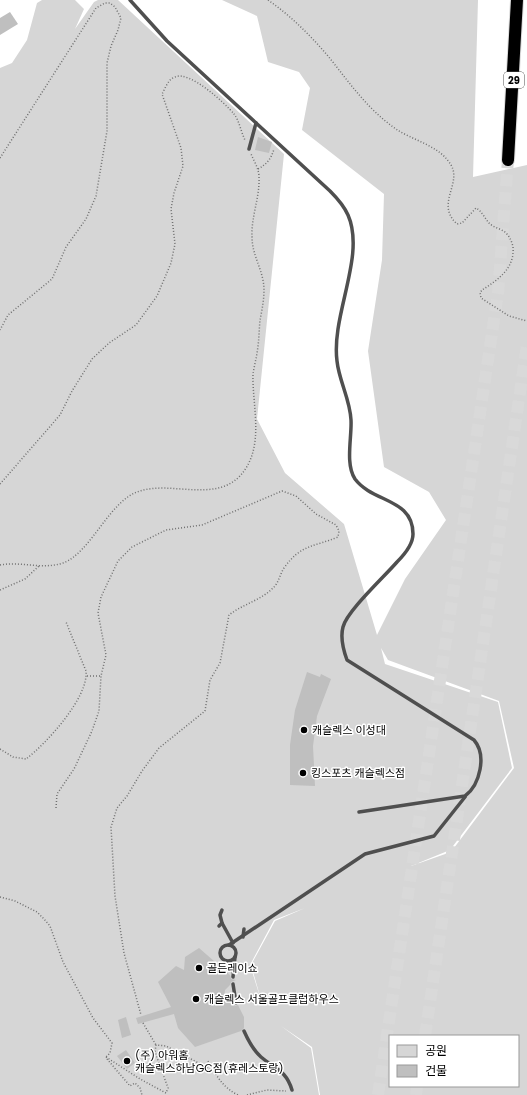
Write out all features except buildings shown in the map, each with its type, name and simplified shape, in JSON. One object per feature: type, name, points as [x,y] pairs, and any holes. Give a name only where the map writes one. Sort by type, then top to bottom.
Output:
[{"type":"highway","name":"29","points":[[508,160],[517,0]]},
{"type":"lane","points":[[130,0],[167,41],[330,191],[348,214],[354,238],[353,252],[338,323],[336,360],[351,418],[351,469],[354,478],[361,486],[371,493],[404,509],[409,516],[413,535],[411,543],[403,556],[350,615],[343,626],[343,650],[348,660],[465,734],[480,747],[480,772],[472,792],[465,796],[358,812]]},
{"type":"lane","points":[[249,149],[256,123]]},
{"type":"lane","points":[[235,956],[229,961],[223,960],[220,956],[221,948],[225,945],[231,944],[365,854],[434,836],[465,796]]},
{"type":"lane","points":[[222,910],[220,915],[220,924],[234,948],[235,956],[233,977]]},
{"type":"lane","points":[[243,936],[244,929]]},
{"type":"lane","points":[[234,984],[236,1003]]},
{"type":"lane","points":[[244,1031],[259,1056],[283,1072],[289,1079],[292,1090]]},
{"type":"path","points":[[268,0],[296,22],[312,38],[351,86],[377,114],[395,128],[436,150],[450,162],[454,175],[448,206],[457,224],[462,223],[476,208],[489,223],[506,233],[512,244],[513,257],[511,264],[503,274],[482,290],[480,293],[481,298],[509,316],[527,321]]},
{"type":"path","points":[[0,158],[96,8],[104,3],[110,3],[115,7],[121,18],[111,46],[107,63],[107,131],[96,196],[86,219],[66,247],[52,279],[8,315],[0,330]]},
{"type":"path","points":[[0,484],[60,415],[72,391],[92,359],[109,343],[136,325],[157,296],[171,263],[175,244],[172,209],[174,193],[183,166],[180,148],[162,94],[167,84],[174,77],[182,76],[194,79],[234,114],[258,169],[260,177],[252,236],[254,254],[260,269],[264,289],[253,374],[256,411],[255,432],[249,461],[240,475],[230,485],[223,487],[198,490],[155,488],[138,491],[112,512],[78,554],[64,563],[39,566],[12,563],[0,565]]},
{"type":"path","points":[[258,169],[266,165],[272,156],[274,149]]},
{"type":"path","points":[[56,808],[57,794],[74,769],[92,731],[98,711],[101,676],[106,655],[98,613],[101,597],[118,561],[132,547],[166,530],[202,525],[282,491],[296,496],[308,508],[336,525],[339,531],[338,537],[302,549],[282,570],[275,587],[229,615],[220,662],[210,680],[205,711],[159,748],[127,796],[117,808],[111,833],[115,896],[124,953],[140,1015]]},
{"type":"path","points":[[0,590],[25,579],[39,566]]},
{"type":"path","points":[[0,749],[13,758],[26,759],[37,751],[66,719],[82,688],[86,676],[72,632],[66,622]]},
{"type":"path","points":[[86,676],[101,676]]},
{"type":"path","points":[[0,897],[15,901],[36,912],[50,926],[63,962],[92,1018],[112,1043],[110,1053],[106,1057]]},
{"type":"path","points":[[106,1057],[140,1079],[162,1091],[168,1092],[155,1052],[156,1045],[144,1023]]},
{"type":"path","points":[[156,1045],[166,1046],[214,1071]]},
{"type":"path","points":[[106,1057],[130,1086],[140,1079]]},
{"type":"path","points":[[208,1061],[219,1080],[229,1091],[238,1095]]},
{"type":"path","points":[[135,1083],[140,1088],[142,1095]]},
{"type":"path","points":[[247,1095],[267,1090],[292,1090]]},
{"type":"green space","points":[[42,0],[75,0],[84,9],[75,29],[94,2],[98,0],[118,0],[284,154],[257,419],[285,473],[344,524],[377,635],[405,579],[446,520],[429,492],[384,467],[368,351],[382,260],[384,194],[302,130],[310,88],[299,72],[268,62],[257,16],[222,0],[478,0],[473,177],[527,165],[527,1095],[320,1095],[312,1047],[281,1026],[311,1048],[319,1095],[0,1095],[0,68],[12,63],[27,40],[37,3]],"holes":[[[381,648],[388,660],[499,701],[514,768],[451,852],[411,866],[450,850],[512,768],[498,702],[385,664]],[[305,908],[275,921],[251,965],[262,1003],[250,965],[274,920]]]},
{"type":"tunnel","points":[[378,1095],[498,293],[508,160]]},
{"type":"tunnel","points":[[425,1035],[527,345]]},
{"type":"tunnel","points":[[416,1095],[417,1087]]},
{"type":"place","name":"캐슬렉스 이성대","points":[[304,730]]},
{"type":"place","name":"킹스포츠 캐슬렉스점","points":[[303,773]]},
{"type":"place","name":"골든레이쇼","points":[[199,968]]},
{"type":"place","name":"캐슬렉스 서울골프클럽하우스","points":[[196,999]]},
{"type":"place","name":"(주) 아워홈 캐슬렉스하남GC점(휴레스토랑)","points":[[127,1061]]}]
